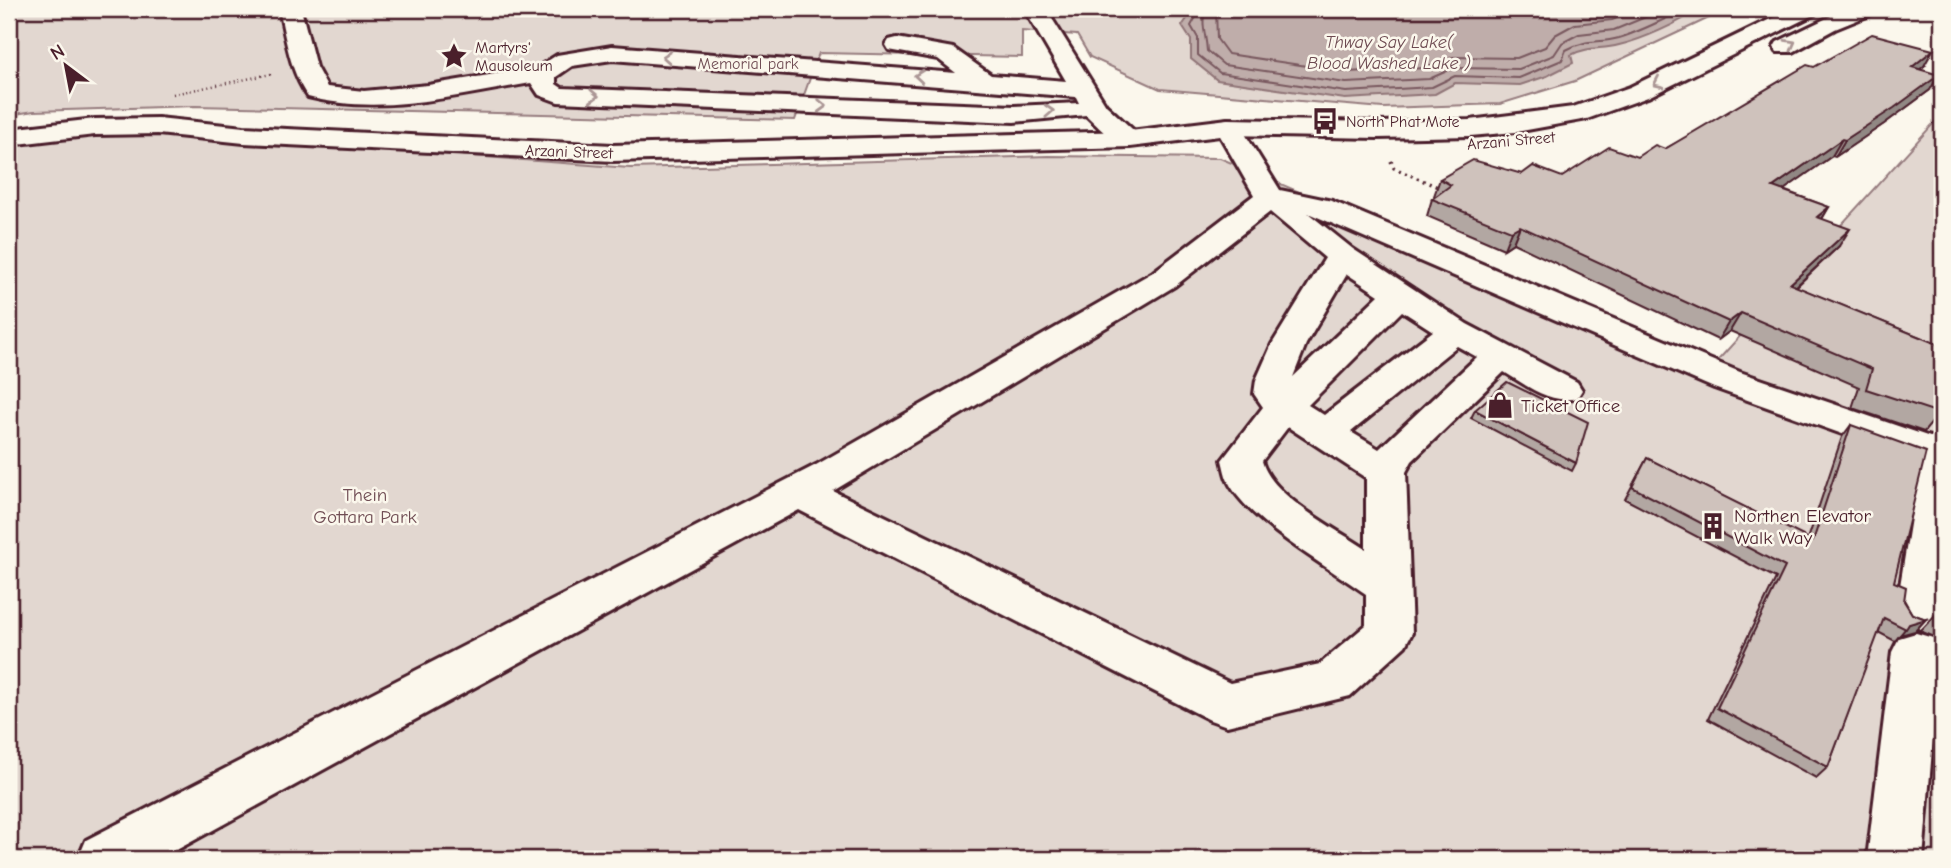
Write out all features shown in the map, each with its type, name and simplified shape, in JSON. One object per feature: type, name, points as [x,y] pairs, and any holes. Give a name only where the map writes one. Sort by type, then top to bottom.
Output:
[{"type":"main road","points":[[290,9],[304,67],[317,92],[344,99],[398,95],[545,73],[565,60],[612,53],[984,82],[1090,100]]},
{"type":"main road","points":[[1035,9],[1090,100],[1130,139]]},
{"type":"main road","name":"Arzani Street","points":[[9,137],[95,127],[158,126],[244,135],[613,153],[1423,130],[1516,124],[1578,114],[1639,92],[1807,9]]},
{"type":"main road","points":[[1812,9],[1852,13]]},
{"type":"main road","points":[[1758,62],[1852,13]]},
{"type":"main road","points":[[897,45],[945,53],[984,82]]},
{"type":"main road","points":[[1698,65],[1723,72]]},
{"type":"main road","points":[[545,73],[543,86],[548,92],[558,95],[1014,114],[1090,100]]},
{"type":"main road","name":"Arzani Street","points":[[1234,136],[1468,144],[1538,139],[1601,128],[1673,102]]},
{"type":"main road","points":[[1516,124],[1538,139]]},
{"type":"main road","points":[[1234,136],[1270,197],[1342,256],[1455,331],[1564,390]]},
{"type":"main road","points":[[106,859],[799,492],[1164,279],[1270,197],[1322,207],[1727,380],[1941,451],[1917,631],[1895,859]]},
{"type":"main road","points":[[1342,256],[1272,381],[1272,394],[1284,407],[1386,472]]},
{"type":"main road","points":[[1389,587],[1273,507],[1247,479],[1242,460],[1284,407],[1400,294]]},
{"type":"main road","points":[[1325,433],[1455,331]]},
{"type":"main road","points":[[799,492],[1227,705],[1333,682],[1389,633],[1386,472],[1396,453],[1499,357]]},
{"type":"path","points":[[161,96],[304,67]]},
{"type":"green space","name":"Memorial park","points":[[9,9],[1728,9],[1575,81],[1500,104],[1383,108],[1160,89],[1090,57],[1077,35],[1022,31],[1022,57],[819,53],[795,120],[195,106],[34,111],[9,115]]},
{"type":"green space","name":"Thein Gottara Park","points":[[1942,114],[1942,859],[9,859],[9,141],[44,136],[193,135],[630,168],[1048,156],[1220,158],[1711,368]]},
{"type":"water","name":"Thway Say Lake( Blood Washed Lake )","points":[[1187,9],[1698,9],[1671,25],[1638,39],[1577,52],[1571,55],[1573,63],[1520,85],[1455,83],[1435,94],[1345,99],[1217,80],[1191,59],[1191,40],[1182,26],[1191,13]]},
{"type":"building","points":[[1872,34],[1933,50],[1912,67],[1939,75],[1894,108],[1845,140],[1842,139],[1773,187],[1829,207],[1817,217],[1850,229],[1790,284],[1942,346],[1942,400],[1939,413],[1866,389],[1872,369],[1741,313],[1729,322],[1520,226],[1511,231],[1432,199],[1451,185],[1440,179],[1473,160],[1522,174],[1533,166],[1562,177],[1609,147],[1637,157],[1655,145],[1665,149],[1807,65],[1814,67]]},
{"type":"building","points":[[1507,382],[1588,422],[1576,463],[1475,410]]},
{"type":"building","points":[[1851,425],[1926,452],[1894,582],[1906,587],[1904,601],[1912,614],[1926,619],[1909,624],[1906,629],[1884,618],[1828,767],[1717,708],[1785,567],[1632,487],[1647,458],[1813,541]]},
{"type":"place","name":"Martyrs' Mausoleum","points":[[454,56]]},
{"type":"place","name":"North Phat Mote","points":[[1325,121]]},
{"type":"place","name":"Ticket Office","points":[[1500,405]]},
{"type":"place","name":"Northen Elevator Walk Way","points":[[1713,526]]}]
